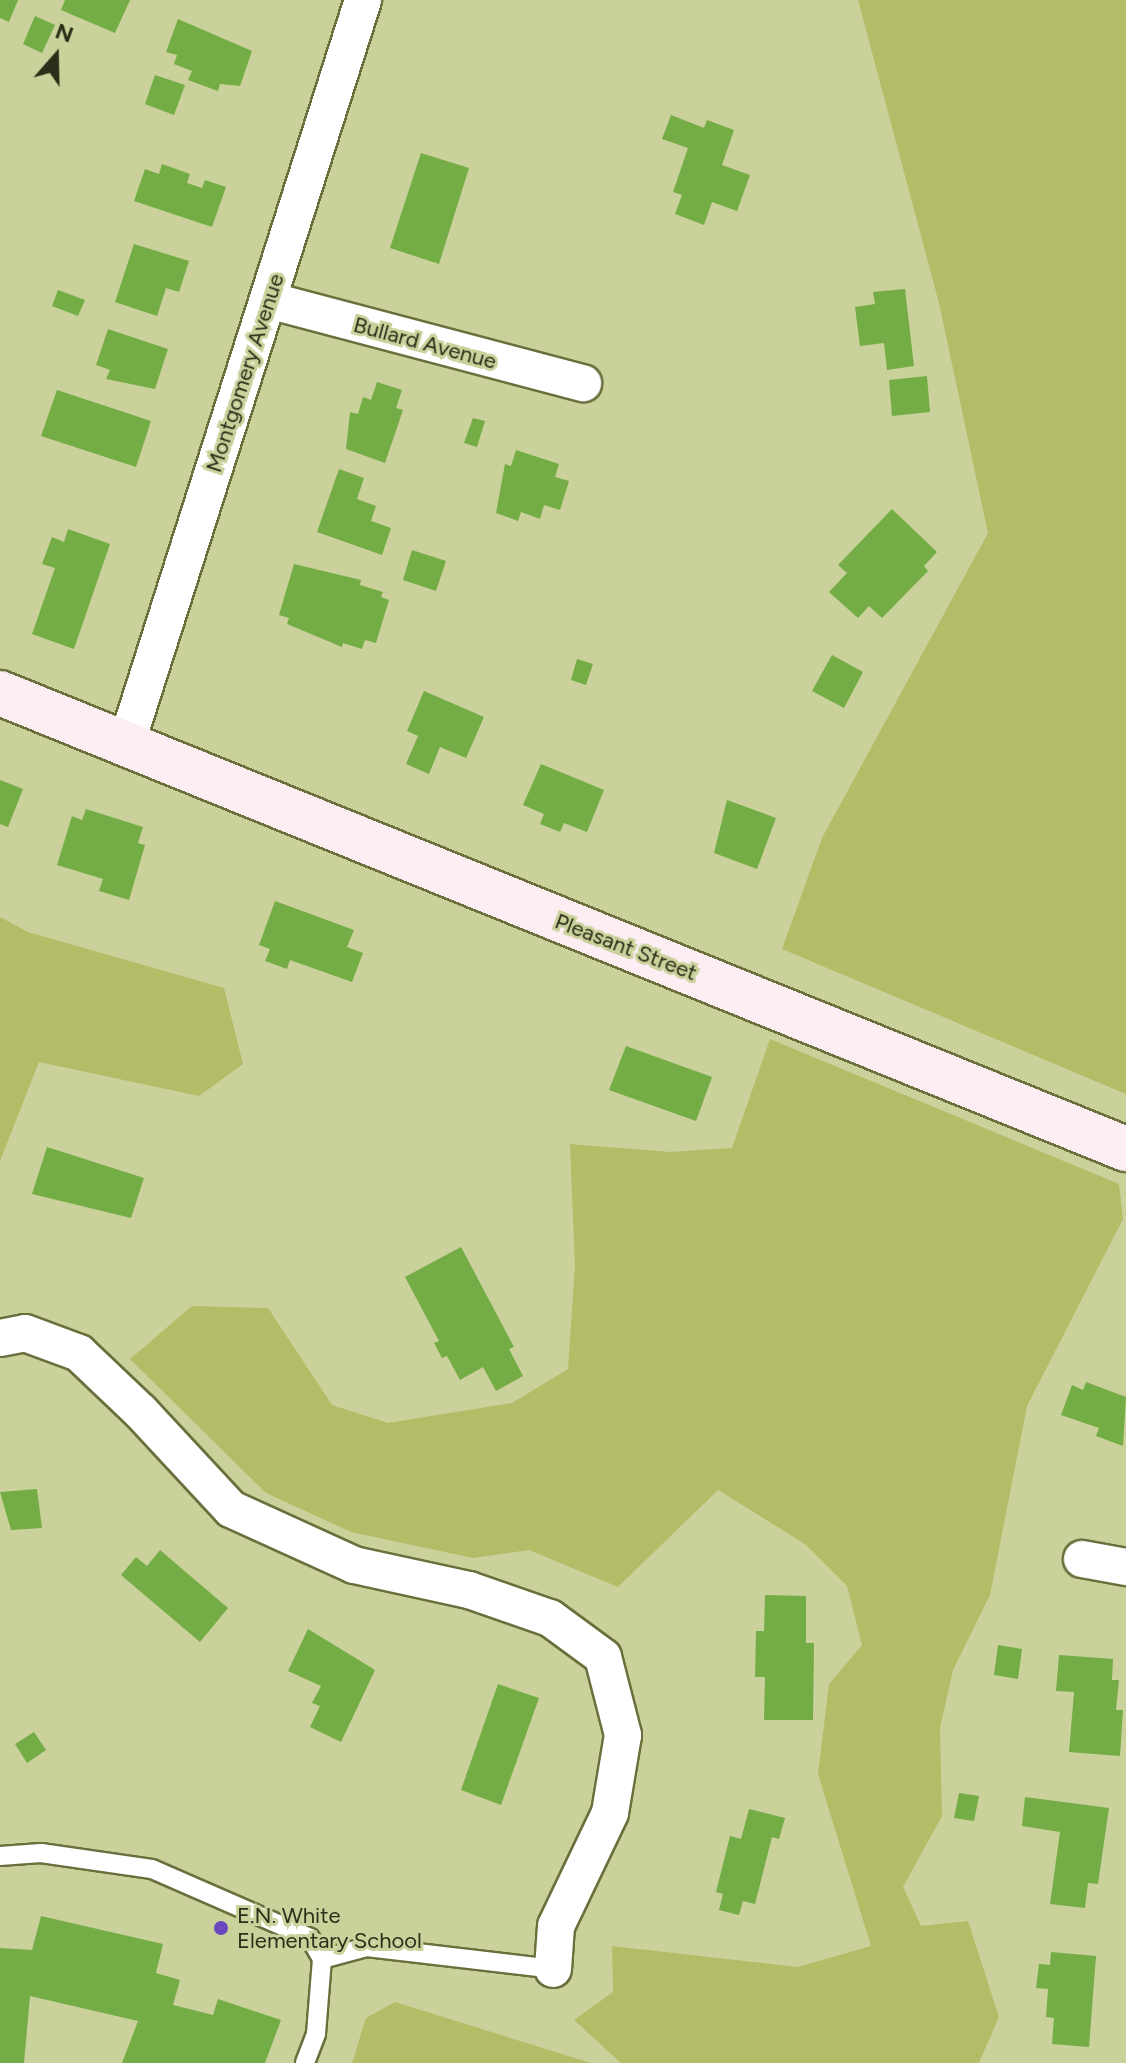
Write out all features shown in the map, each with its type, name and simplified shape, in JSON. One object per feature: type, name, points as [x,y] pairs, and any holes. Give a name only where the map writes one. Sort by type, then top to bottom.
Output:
[{"type":"street","name":"Montgomery Avenue","points":[[126,745],[268,300],[358,2]]},
{"type":"street","name":"Bullard Avenue","points":[[268,300],[583,383]]},
{"type":"street","name":"Pleasant Street","points":[[0,693],[1126,1149]]},
{"type":"street","points":[[0,1338],[25,1333],[79,1353],[141,1412],[231,1509],[354,1565],[469,1590],[550,1618],[603,1657],[623,1735],[610,1813],[556,1926],[553,1969]]},
{"type":"street","points":[[1082,1559],[1126,1567]]},
{"type":"lane","points":[[0,1856],[41,1853],[152,1869],[310,1938],[322,1959],[316,2034],[305,2063]]},
{"type":"lane","points":[[322,1959],[367,1947],[553,1969]]},
{"type":"green space","points":[[858,0],[1126,0],[1126,1094],[782,949],[822,838],[988,533],[939,303]]},
{"type":"green space","points":[[0,917],[28,932],[224,988],[243,1064],[199,1096],[39,1062],[0,1161]]},
{"type":"green space","points":[[770,1039],[1119,1184],[1123,1219],[1027,1406],[990,1595],[953,1670],[940,1728],[942,1816],[903,1887],[921,1926],[968,1921],[999,2017],[979,2063],[621,2063],[574,2020],[613,1992],[612,1946],[798,1967],[871,1946],[818,1774],[829,1684],[862,1645],[847,1586],[805,1544],[718,1490],[618,1587],[529,1550],[473,1558],[351,1532],[266,1493],[130,1359],[192,1306],[268,1308],[332,1405],[388,1423],[512,1403],[568,1369],[575,1266],[570,1144],[670,1152],[732,1148]]},
{"type":"green space","points":[[395,2002],[591,2063],[352,2063],[366,2018]]},
{"type":"building","points":[[0,0],[18,0],[9,22],[0,18]]},
{"type":"building","points":[[65,0],[130,0],[115,33],[61,10]]},
{"type":"building","points":[[35,16],[55,25],[42,53],[23,44]]},
{"type":"building","points":[[178,19],[252,51],[240,86],[220,84],[218,91],[188,80],[192,71],[174,64],[177,55],[166,52]]},
{"type":"building","points":[[155,75],[185,85],[174,115],[145,104]]},
{"type":"building","points":[[671,115],[704,128],[707,120],[734,130],[722,165],[750,175],[737,211],[712,202],[704,225],[675,214],[682,195],[673,192],[688,148],[662,139]]},
{"type":"building","points":[[421,153],[469,168],[439,264],[390,248]]},
{"type":"building","points":[[162,164],[190,174],[187,183],[202,188],[205,180],[226,187],[212,227],[134,201],[145,169],[159,174]]},
{"type":"building","points":[[134,244],[189,261],[179,292],[166,288],[157,316],[115,302]]},
{"type":"building","points":[[905,289],[914,366],[887,370],[884,343],[860,346],[855,307],[875,304],[873,292]]},
{"type":"building","points":[[58,290],[85,300],[78,316],[52,306]]},
{"type":"building","points":[[108,329],[168,349],[155,389],[106,379],[110,370],[96,365]]},
{"type":"building","points":[[927,376],[930,412],[892,416],[889,380]]},
{"type":"building","points":[[377,382],[402,390],[396,408],[403,410],[385,463],[346,449],[350,412],[358,414],[363,397],[371,400]]},
{"type":"building","points":[[57,390],[151,421],[136,467],[41,436]]},
{"type":"building","points":[[473,418],[485,421],[477,447],[464,443]]},
{"type":"building","points":[[516,450],[559,464],[555,477],[569,481],[560,510],[544,505],[540,519],[521,512],[518,521],[496,513],[505,464],[511,466]]},
{"type":"building","points":[[339,469],[364,478],[357,499],[376,506],[371,521],[391,528],[382,555],[317,532]]},
{"type":"building","points":[[892,509],[937,552],[924,566],[928,571],[882,618],[869,606],[858,618],[829,592],[847,573],[838,565]]},
{"type":"building","points":[[68,529],[110,544],[74,649],[32,634],[55,568],[42,564],[52,537],[64,542]]},
{"type":"building","points":[[412,550],[446,561],[436,591],[403,580]]},
{"type":"building","points":[[294,564],[361,580],[360,585],[383,592],[381,597],[389,600],[376,643],[365,640],[362,649],[343,643],[342,647],[287,624],[289,618],[279,615]]},
{"type":"building","points":[[832,655],[863,672],[844,708],[812,691]]},
{"type":"building","points":[[577,659],[593,664],[586,685],[571,680]]},
{"type":"building","points":[[424,691],[484,717],[466,758],[440,747],[429,774],[406,764],[418,736],[407,731]]},
{"type":"building","points":[[541,764],[604,790],[587,832],[564,823],[560,832],[540,824],[544,814],[523,805]]},
{"type":"building","points":[[0,780],[23,789],[8,827],[0,824]]},
{"type":"building","points":[[727,800],[776,818],[757,869],[714,853]]},
{"type":"building","points":[[86,809],[143,827],[138,843],[145,845],[129,900],[99,891],[103,879],[57,865],[72,816],[82,820]]},
{"type":"building","points":[[275,901],[354,930],[347,947],[363,953],[352,982],[290,960],[287,969],[265,961],[270,949],[259,945]]},
{"type":"building","points":[[626,1046],[712,1077],[696,1121],[609,1090]]},
{"type":"building","points":[[47,1147],[144,1178],[131,1218],[32,1194]]},
{"type":"building","points":[[461,1247],[514,1347],[509,1349],[523,1376],[496,1391],[483,1367],[460,1380],[447,1356],[442,1358],[434,1343],[439,1341],[405,1277]]},
{"type":"building","points":[[1086,1382],[1126,1397],[1123,1446],[1096,1436],[1099,1428],[1061,1415],[1072,1385],[1083,1390]]},
{"type":"building","points":[[37,1489],[42,1528],[11,1530],[0,1492]]},
{"type":"building","points":[[160,1550],[228,1608],[200,1642],[121,1575],[136,1557],[147,1566]]},
{"type":"building","points":[[765,1595],[806,1596],[806,1643],[814,1643],[813,1720],[764,1720],[765,1677],[755,1677],[756,1631],[764,1631]]},
{"type":"building","points":[[308,1629],[375,1670],[341,1742],[310,1727],[320,1706],[312,1703],[321,1686],[288,1671]]},
{"type":"building","points":[[998,1645],[1022,1649],[1018,1679],[994,1675]]},
{"type":"building","points":[[1059,1655],[1113,1659],[1112,1680],[1119,1680],[1116,1710],[1123,1710],[1120,1756],[1069,1752],[1074,1692],[1056,1691]]},
{"type":"building","points":[[498,1684],[539,1698],[501,1805],[461,1790]]},
{"type":"building","points":[[34,1732],[46,1750],[27,1763],[15,1744]]},
{"type":"building","points":[[959,1793],[979,1796],[974,1821],[954,1818]]},
{"type":"building","points":[[1025,1797],[1109,1808],[1098,1884],[1088,1883],[1085,1908],[1050,1904],[1060,1832],[1022,1826]]},
{"type":"building","points":[[749,1809],[785,1818],[779,1839],[772,1837],[755,1904],[743,1901],[739,1915],[719,1910],[723,1894],[716,1892],[730,1836],[741,1839]]},
{"type":"building","points":[[41,1916],[163,1944],[156,1973],[180,1980],[173,2005],[213,2015],[218,1999],[281,2020],[265,2063],[122,2063],[138,2021],[30,1996],[24,2063],[0,2063],[0,1948],[32,1950]]},
{"type":"building","points":[[1051,1952],[1096,1956],[1089,2047],[1052,2044],[1054,2018],[1046,2017],[1048,1989],[1036,1988],[1039,1964],[1050,1965]]},
{"type":"place","name":"E.N. White Elementary School","points":[[221,1928]]}]
